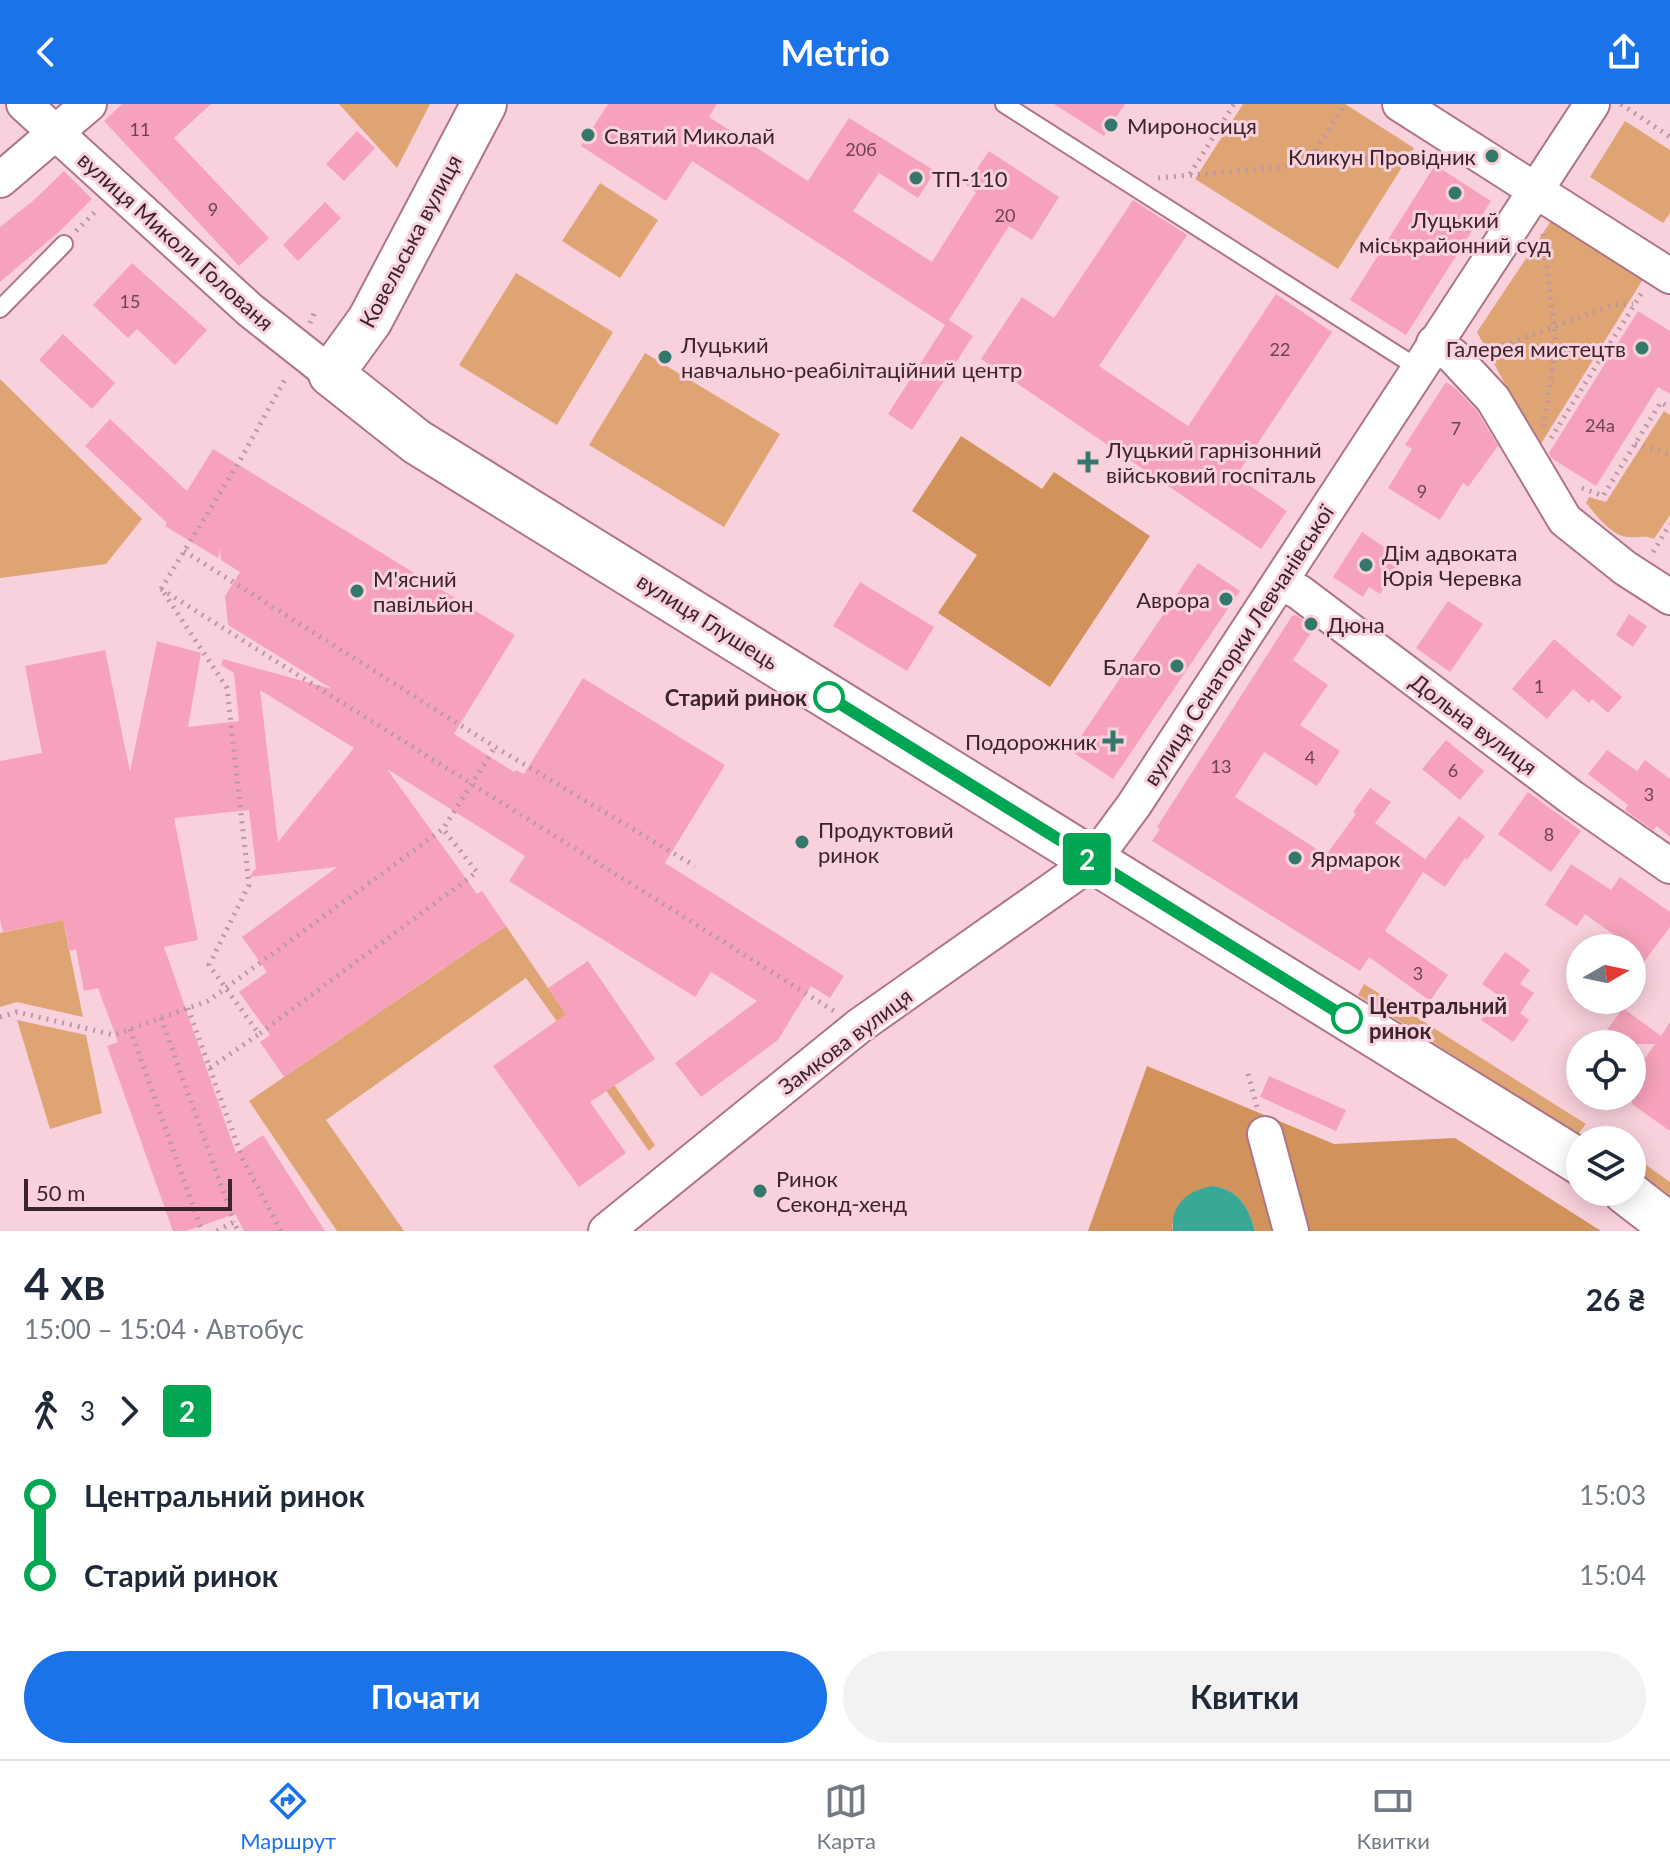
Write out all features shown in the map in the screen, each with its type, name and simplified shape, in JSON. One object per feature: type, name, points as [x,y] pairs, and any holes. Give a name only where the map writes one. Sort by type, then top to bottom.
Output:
[{"type":"main road","name":"Ковельська вулиця","points":[[315,362],[370,320],[484,104]]},
{"type":"main road","name":"вулиця Глушець","points":[[315,362],[417,442],[1566,1153]]},
{"type":"main road","points":[[1644,1206],[1670,1226]]},
{"type":"street","name":"вулиця Миколи Голованя","points":[[24,104],[250,310],[315,362]]},
{"type":"street","points":[[0,180],[89,104]]},
{"type":"street","points":[[1400,104],[1538,205],[1664,272]]},
{"type":"street","name":"вулиця Сенаторки Левчанівської","points":[[1092,862],[1134,805],[1426,355],[1538,205],[1592,104]]},
{"type":"street","points":[[1426,355],[1453,356],[1493,399],[1536,461],[1565,520],[1625,568],[1670,597]]},
{"type":"street","name":"Дольна вулиця","points":[[1280,582],[1299,592],[1571,797],[1670,866]]},
{"type":"street","name":"Замкова вулиця","points":[[606,1231],[859,1026],[1092,862]]},
{"type":"street","points":[[1265,1134],[1291,1231]]},
{"type":"lane","points":[[1004,104],[1125,180],[1426,355]]},
{"type":"lane","points":[[0,309],[64,244]]},
{"type":"path","points":[[1190,175],[1234,104]]},
{"type":"path","points":[[1306,165],[1345,104]]},
{"type":"path","points":[[1621,104],[1670,137]]},
{"type":"path","points":[[1125,180],[1422,155]]},
{"type":"path","points":[[64,244],[117,189]]},
{"type":"path","points":[[1536,461],[1556,342],[1538,205]]},
{"type":"path","points":[[1536,461],[1634,304],[1664,272]]},
{"type":"path","points":[[1496,348],[1613,305],[1634,304]]},
{"type":"path","points":[[161,589],[239,462],[286,377],[315,362],[316,309]]},
{"type":"path","points":[[1577,486],[1603,496],[1661,402],[1670,408]]},
{"type":"path","points":[[1635,444],[1670,454]]},
{"type":"path","points":[[1647,563],[1670,524]]},
{"type":"path","points":[[184,551],[495,747],[695,866]]},
{"type":"path","points":[[161,589],[859,1026]]},
{"type":"path","points":[[161,589],[227,688],[249,885],[209,965],[259,1034]]},
{"type":"path","points":[[0,1017],[17,1012],[114,1035],[208,1001],[443,829],[495,747]]},
{"type":"path","points":[[210,1068],[477,872],[443,829]]},
{"type":"path","points":[[188,1008],[243,1160],[281,1231]]},
{"type":"path","points":[[161,1018],[238,1231]]},
{"type":"path","points":[[130,1029],[202,1231]]},
{"type":"path","points":[[217,1231],[234,1222]]},
{"type":"shaded area","points":[[339,104],[430,104],[397,168]]},
{"type":"shaded area","points":[[1243,104],[1345,104],[1414,148],[1338,269],[1195,179]]},
{"type":"shaded area","points":[[1625,121],[1670,150],[1670,213],[1663,223],[1590,177]]},
{"type":"shaded area","points":[[600,183],[658,220],[620,278],[562,241]]},
{"type":"shaded area","points":[[1553,218],[1645,276],[1539,447],[1477,332]]},
{"type":"shaded area","points":[[516,273],[613,332],[557,425],[459,365]]},
{"type":"shaded area","points":[[645,353],[780,434],[724,527],[589,445]]},
{"type":"shaded area","points":[[0,379],[142,519],[106,564],[0,578]]},
{"type":"shaded area","points":[[1664,411],[1670,415],[1670,515],[1654,539],[1615,533],[1586,503],[1589,497],[1606,502]]},
{"type":"shaded area","points":[[961,436],[1042,489],[1054,472],[1150,536],[1050,687],[938,613],[977,555],[912,511]]},
{"type":"shaded area","points":[[63,920],[83,1017],[17,1002],[0,1007],[0,933]]},
{"type":"shaded area","points":[[506,926],[655,1145],[649,1151],[526,978],[326,1120],[404,1231],[337,1231],[249,1101]]},
{"type":"shaded area","points":[[1364,984],[1586,1124],[1566,1126],[1358,995]]},
{"type":"shaded area","points":[[17,1020],[86,1035],[102,1113],[50,1129]]},
{"type":"shaded area","points":[[1147,1066],[1334,1144],[1455,1138],[1601,1231],[1255,1231],[1242,1201],[1223,1188],[1214,1186],[1172,1224],[1173,1231],[1088,1231]]},
{"type":"shaded area","points":[[1646,1165],[1670,1182],[1670,1198],[1646,1180]]},
{"type":"shaded area","points":[[1214,1186],[1223,1188],[1242,1201],[1255,1231],[1173,1231],[1175,1213],[1183,1200],[1197,1190]]},
{"type":"building","points":[[122,104],[211,104],[174,138],[269,238],[239,266],[104,121]]},
{"type":"building","points":[[608,104],[717,104],[709,117],[808,181],[849,118],[935,171],[918,198],[879,173],[853,211],[932,262],[976,192],[966,185],[989,151],[1059,197],[1032,240],[1009,226],[949,320],[973,336],[912,430],[888,414],[945,325],[692,161],[666,201],[581,146]]},
{"type":"building","points":[[1054,104],[1125,104],[1104,136]]},
{"type":"building","points":[[357,131],[375,148],[344,181],[326,164]]},
{"type":"building","points":[[1435,165],[1491,201],[1406,335],[1350,300]]},
{"type":"building","points":[[64,171],[92,199],[0,282],[0,227]]},
{"type":"building","points":[[1133,200],[1187,235],[1099,366],[1188,426],[1276,294],[1332,332],[1236,476],[1287,511],[1261,549],[981,359],[1022,297],[1054,318]]},
{"type":"building","points":[[325,202],[341,218],[298,261],[283,245]]},
{"type":"building","points":[[132,263],[207,330],[175,365],[137,329],[128,338],[93,305]]},
{"type":"building","points":[[1638,311],[1670,331],[1670,394],[1658,387],[1596,486],[1551,458],[1549,453]]},
{"type":"building","points":[[63,334],[115,383],[92,409],[39,360]]},
{"type":"building","points":[[1446,382],[1477,411],[1498,446],[1468,487],[1463,483],[1440,520],[1388,488],[1412,449],[1405,445]]},
{"type":"building","points":[[110,419],[187,491],[213,449],[515,635],[454,734],[514,772],[524,774],[583,678],[725,765],[665,863],[844,976],[830,998],[811,986],[778,1040],[701,1097],[675,1063],[757,1001],[711,972],[695,997],[509,881],[525,856],[387,769],[477,894],[482,891],[506,926],[284,1077],[260,1042],[270,1035],[239,992],[267,972],[242,937],[337,867],[249,877],[256,868],[249,810],[174,818],[198,940],[164,947],[236,1153],[263,1135],[325,1231],[244,1231],[235,1214],[186,1231],[173,1231],[107,1046],[118,1042],[98,988],[84,991],[76,949],[70,951],[63,920],[3,932],[0,920],[0,761],[42,753],[25,666],[105,650],[130,772],[157,641],[201,653],[188,727],[239,721],[234,673],[221,665],[223,659],[332,689],[228,625],[225,596],[240,572],[221,560],[220,549],[218,558],[165,526],[167,523],[85,446]],"holes":[[[260,690],[354,748],[278,842]]]},
{"type":"building","name":"Дім адвоката Юрія Черевка","points":[[1362,532],[1393,553],[1386,561],[1397,568],[1380,594],[1369,587],[1363,597],[1333,577]]},
{"type":"building","points":[[1198,563],[1240,591],[1113,779],[1071,751]]},
{"type":"building","points":[[860,582],[934,627],[907,671],[833,626]]},
{"type":"building","points":[[1448,601],[1483,624],[1450,672],[1416,648]]},
{"type":"building","points":[[1629,614],[1647,626],[1633,647],[1616,635]]},
{"type":"building","points":[[1296,615],[1314,628],[1293,660],[1328,685],[1300,725],[1340,751],[1317,786],[1264,752],[1235,797],[1326,855],[1356,814],[1353,812],[1370,788],[1391,802],[1375,823],[1425,859],[1459,816],[1485,836],[1445,887],[1423,872],[1385,931],[1448,975],[1430,1001],[1369,957],[1360,971],[1152,841],[1160,829],[1157,827],[1292,616]]},
{"type":"building","points":[[1554,639],[1622,697],[1608,713],[1592,699],[1589,703],[1573,689],[1547,719],[1512,689]]},
{"type":"building","points":[[1446,740],[1484,771],[1460,800],[1422,769]]},
{"type":"building","points":[[1607,750],[1637,771],[1645,760],[1670,779],[1670,837],[1657,826],[1653,830],[1625,810],[1628,805],[1588,774]]},
{"type":"building","points":[[1528,792],[1581,831],[1551,872],[1498,834]]},
{"type":"building","points":[[1571,864],[1611,890],[1620,877],[1670,912],[1670,927],[1646,959],[1646,934],[1613,934],[1585,914],[1577,926],[1545,905]]},
{"type":"building","points":[[1505,952],[1530,970],[1520,984],[1534,993],[1520,1013],[1529,1020],[1513,1042],[1481,1020],[1498,995],[1482,984]]},
{"type":"building","points":[[588,961],[655,1059],[590,1102],[626,1153],[579,1187],[493,1066],[566,1014],[548,988]]},
{"type":"building","points":[[1619,1014],[1631,1014],[1661,1036],[1670,1022],[1670,1131],[1640,1110],[1646,1110],[1646,1057],[1655,1044],[1646,1044],[1646,1030],[1607,1030]]},
{"type":"building","points":[[1269,1076],[1346,1110],[1336,1131],[1260,1097]]},
{"type":"bus line","name":"2","points":[[829,697],[1347,1018]]},
{"type":"place","name":"Мироносиця","points":[[1111,125]]},
{"type":"place","name":"Святий Миколай","points":[[588,135]]},
{"type":"place","name":"Кликун Провідник","points":[[1492,156]]},
{"type":"place","name":"ТП-110","points":[[916,178]]},
{"type":"place","name":"Луцький міськрайонний суд","points":[[1455,193]]},
{"type":"place","name":"Галерея мистецтв","points":[[1642,348]]},
{"type":"place","name":"Луцький навчально-реабілітаційний центр","points":[[665,357]]},
{"type":"place","name":"Луцький гарнізонний військовий госпіталь","points":[[1088,462]]},
{"type":"place","name":"Дім адвоката Юрія Черевка","points":[[1366,565]]},
{"type":"place","name":"М'ясний павільйон","points":[[357,591]]},
{"type":"place","name":"Аврора","points":[[1226,599]]},
{"type":"place","name":"Дюна","points":[[1311,624]]},
{"type":"place","name":"Благо","points":[[1177,666]]},
{"type":"place","name":"Старий ринок","points":[[829,697]]},
{"type":"place","name":"Подорожник","points":[[1113,741]]},
{"type":"place","name":"Продуктовий ринок","points":[[802,842]]},
{"type":"place","name":"Ярмарок","points":[[1295,858]]},
{"type":"place","name":"Центральний ринок","points":[[1347,1018]]},
{"type":"place","name":"Ринок Секонд-хенд","points":[[760,1191]]}]
